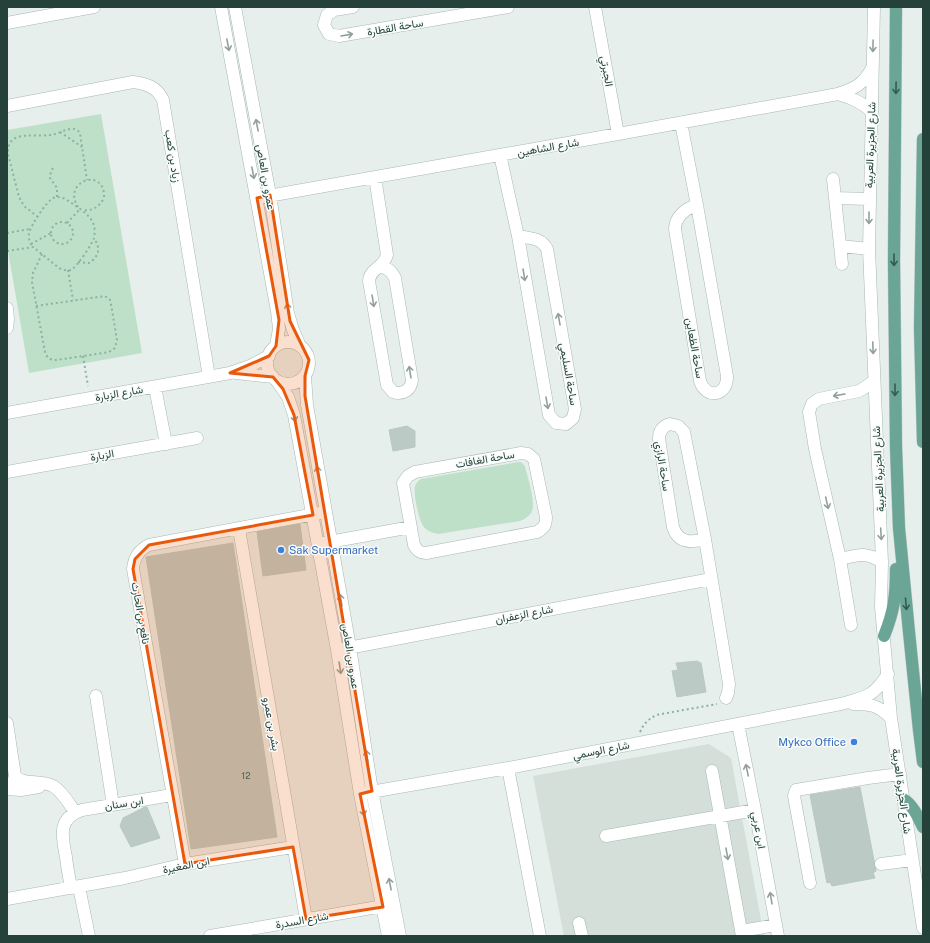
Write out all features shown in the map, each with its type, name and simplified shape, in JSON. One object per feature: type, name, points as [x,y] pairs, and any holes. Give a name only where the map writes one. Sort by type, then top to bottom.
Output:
[{"type":"main road","name":"شارع الجزيرة العربية","points":[[896,7],[894,260],[896,447],[900,528],[923,762]]},
{"type":"main road","points":[[923,139],[920,328],[923,442]]},
{"type":"main road","points":[[884,636],[895,602],[896,552],[900,528]]},
{"type":"main road","points":[[903,799],[913,808],[923,827]]},
{"type":"street","points":[[7,23],[94,7]]},
{"type":"street","name":"عمرو بن العاص","points":[[221,7],[278,320],[279,329],[272,351]]},
{"type":"street","name":"عمرو بن العاص","points":[[235,7],[270,195],[288,313],[300,346]]},
{"type":"street","name":"ساحة القطارة","points":[[353,7],[334,10],[327,15],[324,24],[329,34],[339,36],[508,7]]},
{"type":"street","name":"الجبرتي","points":[[595,7],[618,134]]},
{"type":"street","name":"شارع الجزيرة العربية","points":[[874,7],[869,249],[882,562],[881,602],[891,718],[923,928]]},
{"type":"street","name":"شارع الشاهين","points":[[257,198],[838,94],[862,84],[872,68]]},
{"type":"street","name":"زياد بن كعب","points":[[7,106],[133,82],[152,86],[160,92],[164,100],[209,377]]},
{"type":"street","name":"شارع الشاهين","points":[[838,94],[858,101],[872,112]]},
{"type":"street","name":"ساحة الظعاين","points":[[681,123],[697,205],[727,376],[725,387],[717,393],[707,392],[700,381],[675,229],[675,224],[678,218],[690,208],[697,205]]},
{"type":"street","name":"ساحة السليمي","points":[[500,155],[518,236],[549,415],[556,423],[566,424],[573,418],[575,409],[547,249],[542,241],[518,236]]},
{"type":"street","points":[[377,176],[412,380],[408,389],[403,393],[391,390],[386,382],[369,281],[372,272],[380,268],[386,260],[387,255],[377,176]]},
{"type":"street","points":[[833,178],[842,264]]},
{"type":"street","points":[[835,198],[869,199]]},
{"type":"street","points":[[840,246],[869,249]]},
{"type":"street","points":[[380,268],[388,269],[395,278]]},
{"type":"street","points":[[7,308],[7,328]]},
{"type":"street","points":[[288,342],[300,346],[304,350],[309,360],[308,372],[300,380],[289,384],[275,379],[268,367],[272,351],[288,342]]},
{"type":"street","name":"شارع الزبارة","points":[[7,413],[230,373],[250,366],[272,351]]},
{"type":"street","name":"شارع الزبارة","points":[[230,373],[275,379]]},
{"type":"street","name":"عمرو بن العاص","points":[[304,376],[319,514],[318,544],[337,650],[388,905],[400,936]]},
{"type":"street","name":"عمرو بن العاص","points":[[275,379],[286,393],[292,406],[319,514],[331,542],[350,647],[366,792]]},
{"type":"street","points":[[851,625],[840,559],[815,449],[809,412],[812,404],[819,399],[859,391],[874,381]]},
{"type":"street","points":[[155,387],[166,444]]},
{"type":"street","name":"ساحة الرازي","points":[[705,539],[695,542],[686,542],[679,538],[674,531],[659,439],[660,431],[666,425],[674,424],[684,432],[705,539],[729,684],[726,698]]},
{"type":"street","name":"الزبارة","points":[[7,472],[198,438]]},
{"type":"street","name":"ساحة الغافات","points":[[521,453],[528,454],[534,459],[546,517],[544,526],[541,530],[537,532],[422,553],[414,545],[411,527],[403,483],[411,474],[521,453]]},
{"type":"street","name":"نافع بن الحارث","points":[[185,864],[133,564],[140,550],[149,545],[319,514]]},
{"type":"street","points":[[318,544],[411,527]]},
{"type":"street","name":"بشر بن عمرو","points":[[240,529],[306,919]]},
{"type":"street","points":[[840,559],[862,554],[873,556],[882,562]]},
{"type":"street","name":"شارع الزعفران","points":[[337,650],[711,579]]},
{"type":"street","name":"شارع الوسمي","points":[[366,792],[508,768],[841,704],[866,697],[874,693],[888,674]]},
{"type":"street","points":[[96,696],[114,805]]},
{"type":"street","name":"شارع الوسمي","points":[[841,704],[873,705],[891,718]]},
{"type":"street","points":[[7,723],[15,776],[13,783],[7,789]]},
{"type":"street","name":"ابن عربي","points":[[738,724],[777,930]]},
{"type":"street","points":[[508,768],[540,936]]},
{"type":"street","points":[[712,771],[741,933],[777,930]]},
{"type":"street","points":[[810,883],[794,796],[796,790],[900,774]]},
{"type":"street","points":[[15,776],[24,781],[40,782],[57,789],[75,812],[64,824],[62,836],[89,936]]},
{"type":"street","points":[[7,789],[21,790],[46,784]]},
{"type":"street","name":"ابن سنان","points":[[75,812],[172,795]]},
{"type":"street","points":[[606,836],[755,810]]},
{"type":"street","name":"ابن المغيرة","points":[[7,899],[125,878],[185,864],[293,847]]},
{"type":"street","points":[[881,864],[912,860]]},
{"type":"street","name":"عمرو بن العاص","points":[[388,905],[388,936]]},
{"type":"street","name":"شارع السدرة","points":[[210,936],[388,905]]},
{"type":"street","points":[[579,923],[582,936]]},
{"type":"path","points":[[38,217],[24,206],[19,198],[8,149],[12,140],[22,136],[43,136],[72,128],[77,130],[80,133],[87,180]]},
{"type":"path","points":[[60,132],[82,147]]},
{"type":"path","points":[[53,168],[50,178],[57,188],[57,197]]},
{"type":"path","points":[[87,180],[92,180],[101,184],[104,198],[97,207],[93,210],[80,209],[74,199],[74,193],[79,184],[87,180]]},
{"type":"path","points":[[57,197],[64,198],[88,215],[93,223],[95,233],[94,238],[78,262],[72,269],[68,270],[61,269],[33,247],[29,239],[30,229],[49,200],[57,197]]},
{"type":"path","points":[[67,223],[80,209]]},
{"type":"path","points":[[63,222],[67,223],[74,232],[71,240],[65,244],[57,243],[54,241],[51,233],[53,226],[63,222]]},
{"type":"path","points":[[7,233],[30,229]]},
{"type":"path","points":[[31,244],[51,233]]},
{"type":"path","points":[[78,262],[89,263],[97,256],[98,248],[94,238]]},
{"type":"path","points":[[7,251],[33,247]]},
{"type":"path","points":[[36,306],[105,296],[110,300],[111,304],[117,340],[115,348],[109,352],[56,360],[47,357],[45,352],[32,287],[32,277],[42,254]]},
{"type":"path","points":[[68,270],[73,300]]},
{"type":"path","points":[[83,356],[90,398]]},
{"type":"path","points":[[636,744],[643,725],[656,715],[714,705],[726,698]]},
{"type":"highlighted area","points":[[270,195],[290,321],[309,360],[305,376],[305,396],[372,791],[360,794],[383,907],[306,919],[293,847],[185,864],[133,569],[135,559],[149,545],[313,515],[294,415],[283,389],[273,377],[230,373],[269,356],[276,346],[279,320],[257,198]]},
{"type":"shaded area","points":[[709,744],[731,758],[764,936],[564,936],[533,776]]},
{"type":"green space","points":[[101,114],[142,353],[29,373],[7,245],[7,130]]},
{"type":"green space","points":[[521,462],[525,466],[532,495],[533,507],[528,517],[520,521],[438,534],[430,532],[424,527],[418,514],[415,495],[415,485],[421,479]]},
{"type":"building","points":[[407,426],[415,431],[415,447],[393,451],[389,430]]},
{"type":"building","name":"Sak Supermarket","points":[[300,524],[306,570],[263,576],[257,532]]},
{"type":"building","points":[[233,543],[277,837],[191,849],[146,557]]},
{"type":"building","points":[[698,661],[701,663],[706,692],[677,697],[672,671],[678,670],[676,663]]},
{"type":"building","points":[[860,787],[876,871],[873,873],[875,878],[832,886],[830,882],[827,883],[810,795]]},
{"type":"building","points":[[147,807],[160,838],[131,847],[120,826],[123,818]]},
{"type":"place","name":"Sak Supermarket","points":[[281,550]]},
{"type":"place","name":"Mykco Office","points":[[854,742]]}]
